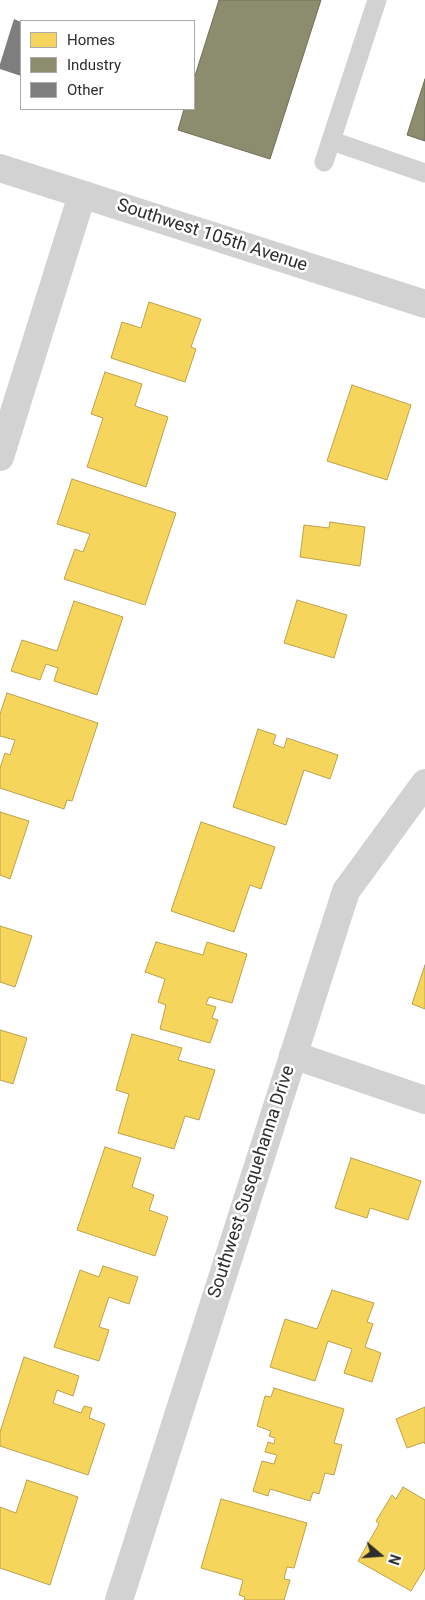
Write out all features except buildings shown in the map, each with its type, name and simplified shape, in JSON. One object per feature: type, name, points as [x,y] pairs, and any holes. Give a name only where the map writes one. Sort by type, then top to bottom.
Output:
[{"type":"street","name":"Southwest 105th Avenue","points":[[0,168],[425,304]]},
{"type":"street","points":[[0,457],[82,195]]},
{"type":"street","name":"Southwest Susquehanna Drive","points":[[119,1600],[346,891],[425,783]]},
{"type":"street","points":[[293,1056],[425,1100]]},
{"type":"lane","points":[[324,162],[377,0]]},
{"type":"lane","points":[[332,141],[425,173]]}]
